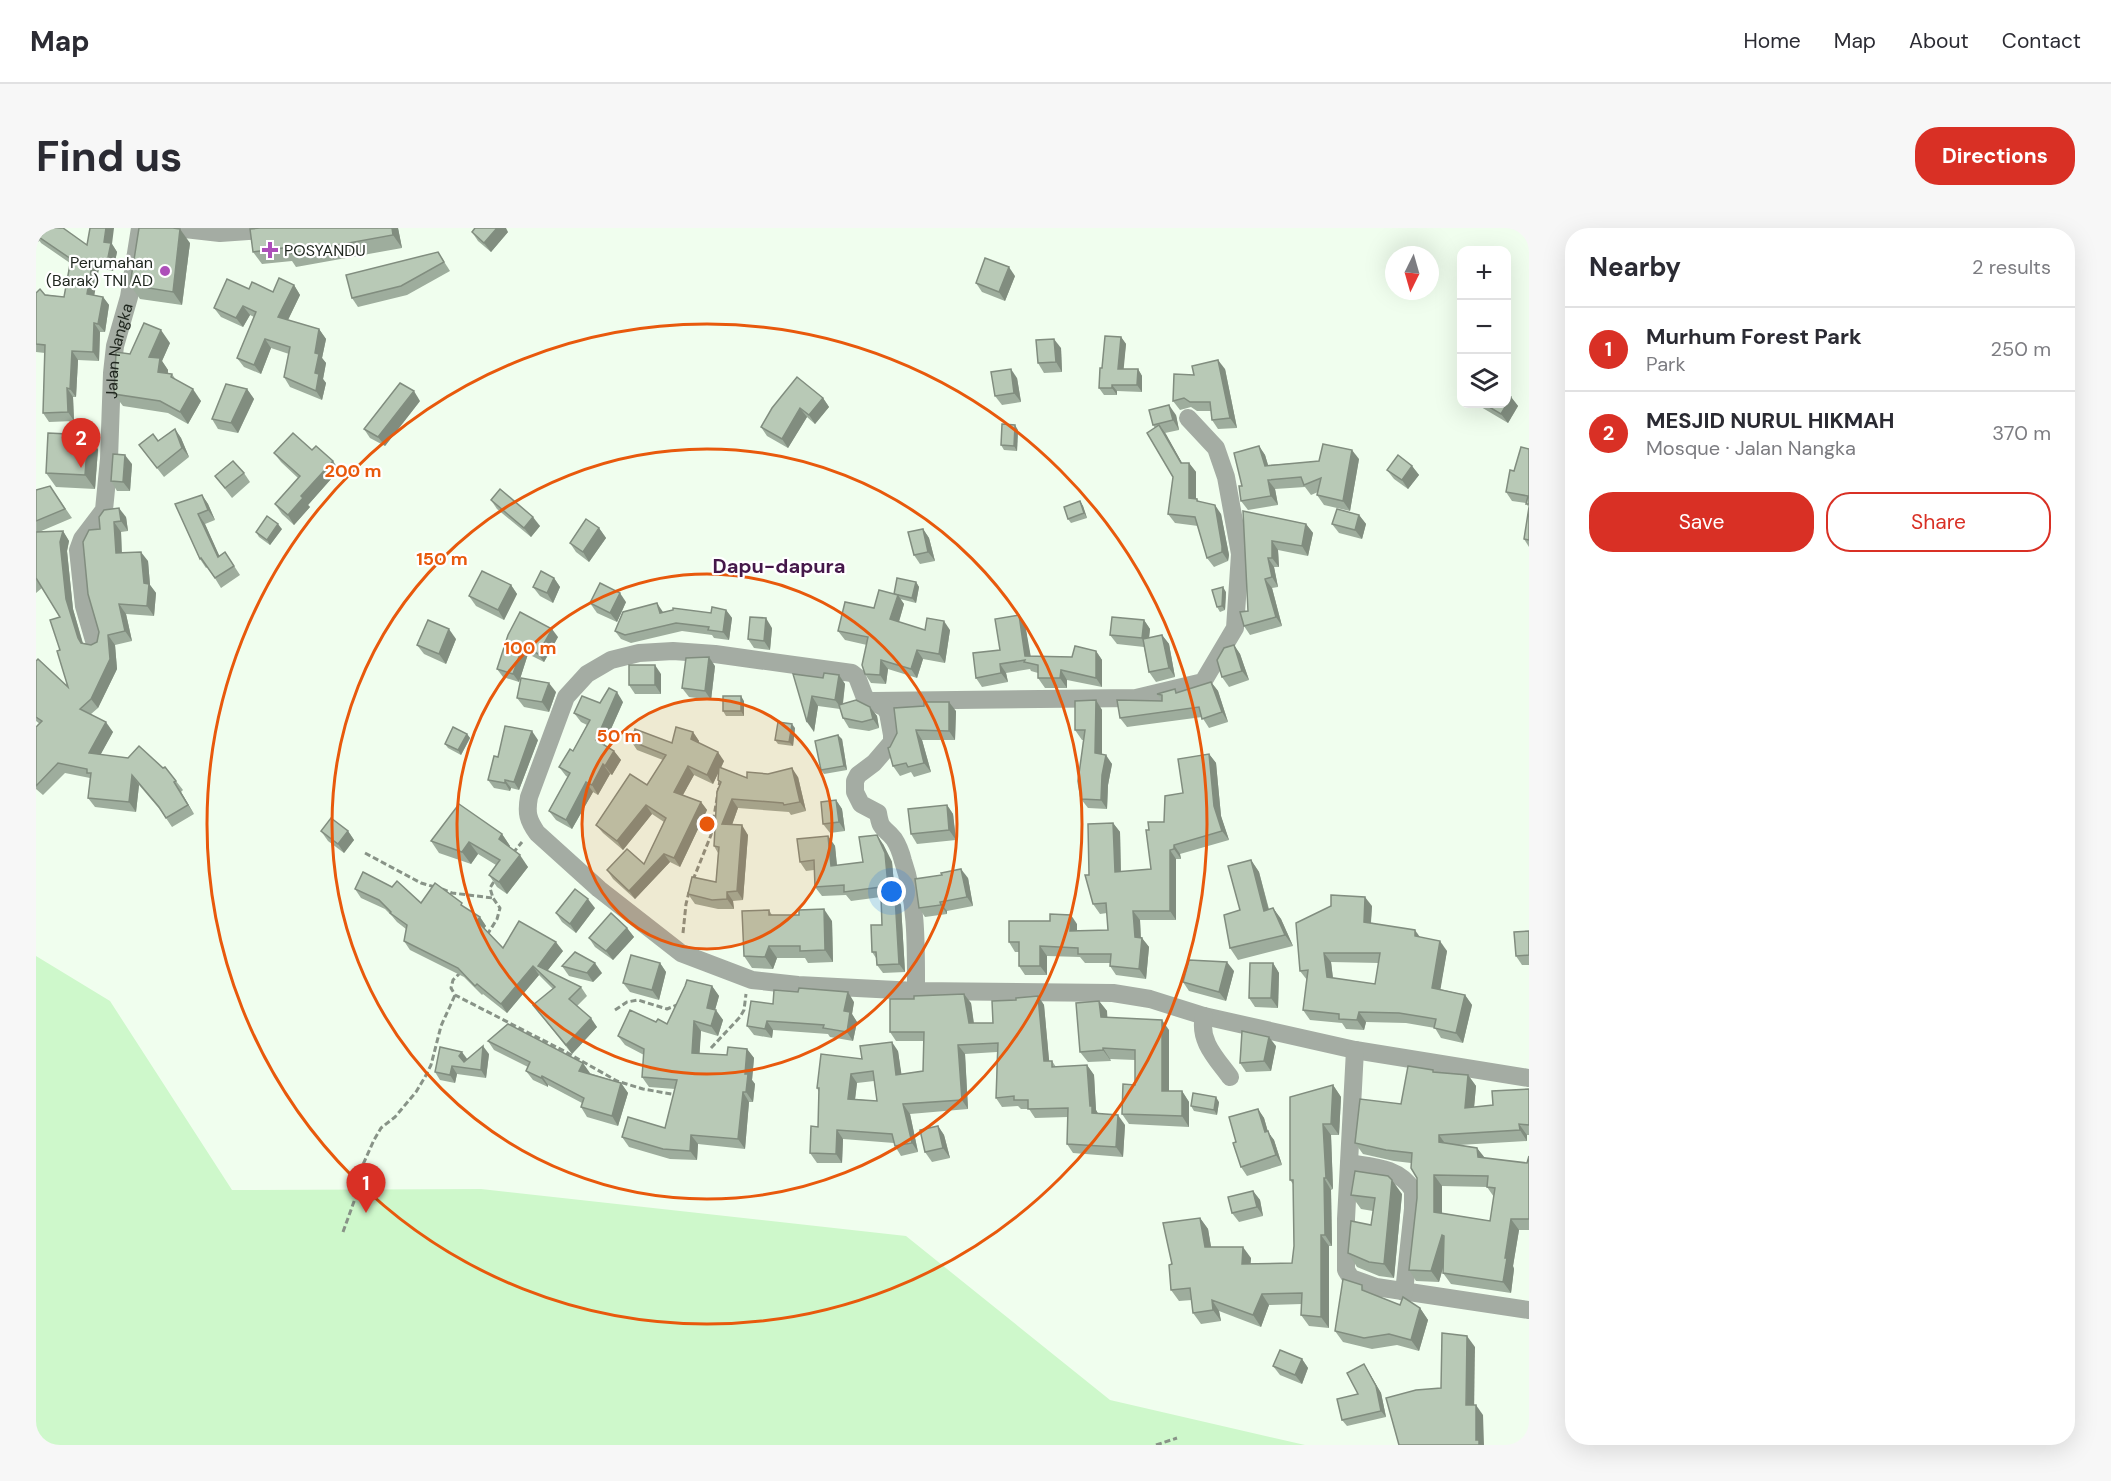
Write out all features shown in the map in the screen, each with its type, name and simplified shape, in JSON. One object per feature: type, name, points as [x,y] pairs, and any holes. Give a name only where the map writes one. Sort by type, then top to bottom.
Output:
[{"type":"street","points":[[36,233],[39,228]]},
{"type":"street","name":"Jalan Nangka","points":[[95,644],[84,606],[78,550],[82,539],[104,510],[115,346],[129,297],[140,228]]},
{"type":"street","points":[[176,228],[220,233],[294,228]]},
{"type":"street","points":[[873,701],[1136,698],[1203,682],[1235,628],[1240,554],[1226,477],[1216,448],[1188,418]]},
{"type":"street","points":[[916,991],[916,936],[903,859],[895,841],[880,826],[878,813],[861,804],[855,792],[855,781],[858,776],[874,763],[892,742],[888,713],[885,708],[865,698],[857,677],[852,673],[715,654],[673,651],[639,653],[611,660],[587,674],[566,697],[529,797],[526,813],[529,822],[537,833],[599,889],[681,952],[752,980],[798,985],[916,991],[1113,993],[1150,999],[1204,1016],[1355,1050],[1529,1078]]},
{"type":"street","points":[[1204,1016],[1203,1036],[1230,1077]]},
{"type":"street","points":[[1355,1050],[1346,1270],[1351,1278],[1360,1283],[1404,1292],[1529,1310]]},
{"type":"street","points":[[1349,1163],[1384,1168],[1400,1176],[1413,1190],[1404,1292]]},
{"type":"path","points":[[681,952],[686,904],[711,835],[722,775]]},
{"type":"path","points":[[508,860],[520,844],[537,833]]},
{"type":"path","points":[[365,853],[421,883],[452,893],[493,898]]},
{"type":"path","points":[[483,941],[497,919],[500,908],[490,888],[498,874]]},
{"type":"path","points":[[466,966],[453,980],[451,988],[455,995],[617,1081],[643,1089],[686,1097]]},
{"type":"path","points":[[711,1048],[740,1017],[752,980]]},
{"type":"path","points":[[344,1232],[356,1196],[356,1180],[374,1140],[381,1128],[395,1117],[416,1092],[425,1077],[431,1065],[441,1026],[455,995]]},
{"type":"path","points":[[615,1010],[627,1002],[638,1000],[667,1008],[677,1005],[682,998]]},
{"type":"path","points":[[1156,1445],[1177,1438]]},
{"type":"green space","points":[[36,956],[110,1001],[232,1190],[481,1189],[906,1236],[1110,1400],[1305,1445],[36,1445]]},
{"type":"building","points":[[40,228],[63,228],[87,245],[90,228],[106,228],[104,242],[111,243],[107,262],[93,259],[87,294],[103,297],[98,324],[94,323],[93,352],[72,351],[70,389],[67,388],[68,412],[43,413],[45,345],[36,344],[36,293],[40,289],[45,295],[64,297],[71,259],[36,235]]},
{"type":"building","points":[[139,228],[180,229],[173,292],[130,285]]},
{"type":"building","points":[[392,228],[393,235],[288,254],[291,247],[253,252],[250,229]]},
{"type":"building","points":[[475,228],[497,228],[484,243],[472,232]]},
{"type":"building","points":[[438,252],[444,262],[401,286],[352,298],[346,275]]},
{"type":"building","points":[[985,258],[1009,267],[999,292],[976,283]]},
{"type":"building","points":[[279,278],[294,285],[278,317],[319,329],[315,353],[319,354],[315,373],[319,374],[316,391],[284,377],[290,347],[265,339],[254,365],[237,358],[256,312],[243,306],[236,318],[214,308],[227,279],[249,289],[252,282],[273,292]]},
{"type":"building","points":[[144,323],[161,330],[149,357],[160,358],[158,372],[172,374],[171,377],[193,389],[180,412],[160,401],[114,394],[116,352],[130,354]]},
{"type":"building","points":[[1105,336],[1121,337],[1118,369],[1138,369],[1137,385],[1112,385],[1112,388],[1099,388]]},
{"type":"building","points":[[1054,339],[1056,362],[1038,363],[1036,340]]},
{"type":"building","points":[[1218,360],[1230,418],[1212,420],[1210,402],[1190,402],[1184,398],[1173,401],[1174,374],[1194,375],[1192,366]]},
{"type":"building","points":[[1011,369],[1014,393],[995,396],[991,372]]},
{"type":"building","points":[[797,377],[823,398],[809,415],[800,408],[782,439],[761,427],[772,408]]},
{"type":"building","points":[[400,383],[414,391],[378,437],[364,429]]},
{"type":"building","points":[[226,384],[247,389],[231,423],[212,419]]},
{"type":"building","points":[[1169,405],[1173,420],[1153,425],[1149,410]]},
{"type":"building","points":[[1491,408],[1505,408],[1501,414]]},
{"type":"building","points":[[1002,424],[1015,425],[1014,446],[1001,445]]},
{"type":"building","points":[[1159,425],[1181,463],[1189,463],[1189,498],[1215,505],[1222,552],[1207,558],[1195,517],[1168,514],[1173,477],[1147,433]]},
{"type":"building","points":[[175,429],[182,448],[157,468],[139,445],[153,434],[158,441]]},
{"type":"building","points":[[48,433],[88,435],[85,475],[46,473]]},
{"type":"building","points":[[293,433],[312,450],[316,446],[333,461],[301,496],[303,498],[288,515],[275,504],[300,476],[274,453]]},
{"type":"building","points":[[1323,444],[1352,450],[1343,501],[1317,495],[1321,478],[1304,485],[1301,477],[1268,480],[1271,496],[1241,501],[1239,486],[1242,486],[1234,453],[1259,446],[1265,466],[1319,461]]},
{"type":"building","points":[[1521,447],[1529,449],[1529,504],[1526,504],[1528,496],[1506,492],[1510,470],[1514,471]]},
{"type":"building","points":[[113,454],[125,455],[123,482],[111,481]]},
{"type":"building","points":[[1398,455],[1412,466],[1402,480],[1387,470]]},
{"type":"building","points":[[233,461],[244,473],[225,488],[215,476]]},
{"type":"building","points":[[50,486],[65,509],[36,521],[36,490]]},
{"type":"building","points":[[500,489],[533,517],[524,528],[491,500]]},
{"type":"building","points":[[202,495],[208,510],[198,514],[218,557],[225,552],[234,566],[215,578],[200,559],[175,504]]},
{"type":"building","points":[[1080,501],[1084,513],[1068,519],[1064,507]]},
{"type":"building","points":[[1529,507],[1529,540],[1524,539]]},
{"type":"building","points":[[119,508],[121,521],[114,522],[116,553],[141,552],[144,583],[149,584],[147,606],[119,604],[125,631],[108,635],[110,659],[91,699],[80,709],[106,722],[89,753],[128,758],[139,746],[163,768],[165,767],[176,781],[174,782],[188,805],[166,818],[132,775],[129,802],[88,798],[91,773],[87,773],[87,769],[58,763],[36,786],[36,727],[42,721],[36,717],[36,661],[38,659],[68,687],[57,651],[60,650],[50,620],[60,617],[36,578],[36,532],[63,531],[60,542],[66,599],[78,638],[81,643],[91,645],[97,642],[99,632],[88,594],[83,542],[89,530],[100,529],[99,517],[104,510]]},
{"type":"building","points":[[1337,509],[1359,515],[1355,530],[1332,524]]},
{"type":"building","points":[[1243,511],[1306,524],[1302,546],[1272,541],[1272,558],[1268,558],[1272,577],[1265,579],[1276,617],[1244,626],[1240,612],[1248,611]]},
{"type":"building","points":[[267,516],[278,524],[267,540],[256,532]]},
{"type":"building","points":[[586,519],[599,528],[583,552],[570,543]]},
{"type":"building","points":[[923,529],[928,552],[914,555],[908,532]]},
{"type":"building","points":[[482,571],[511,585],[498,610],[469,596]]},
{"type":"building","points":[[541,571],[554,578],[547,593],[533,587]]},
{"type":"building","points":[[897,578],[916,582],[912,598],[894,594]]},
{"type":"building","points":[[600,583],[620,593],[610,613],[590,603]]},
{"type":"building","points":[[1223,587],[1222,606],[1217,607],[1212,590]]},
{"type":"building","points":[[879,590],[898,595],[890,619],[925,630],[927,618],[944,621],[939,654],[917,650],[911,669],[881,660],[880,675],[865,674],[862,665],[868,637],[838,631],[845,602],[874,608]]},
{"type":"building","points":[[657,603],[660,613],[673,610],[673,608],[711,613],[712,607],[726,610],[723,632],[708,630],[709,627],[676,623],[625,635],[615,631],[623,612]]},
{"type":"building","points":[[520,612],[552,629],[538,654],[523,645],[513,674],[497,669],[508,635]]},
{"type":"building","points":[[1019,615],[1025,656],[1072,657],[1075,646],[1096,651],[1096,678],[1061,670],[1060,678],[1038,678],[1038,665],[1024,662],[1025,660],[1000,664],[1001,673],[976,678],[973,653],[1000,650],[995,619]]},
{"type":"building","points":[[750,617],[766,618],[764,641],[748,639]]},
{"type":"building","points":[[1112,617],[1144,620],[1142,638],[1110,635]]},
{"type":"building","points":[[428,620],[449,629],[439,654],[417,645]]},
{"type":"building","points":[[1162,635],[1169,668],[1149,672],[1143,639]]},
{"type":"building","points":[[1234,645],[1242,671],[1222,677],[1217,660],[1224,648]]},
{"type":"building","points":[[709,657],[705,691],[682,688],[686,658]]},
{"type":"building","points":[[629,665],[655,665],[655,685],[629,685]]},
{"type":"building","points":[[824,673],[839,675],[835,700],[812,696],[807,722],[793,674],[823,678]]},
{"type":"building","points":[[521,678],[549,683],[542,702],[517,698]]},
{"type":"building","points":[[1211,682],[1222,712],[1202,719],[1199,707],[1120,718],[1117,700],[1162,701],[1162,695],[1157,694],[1175,689],[1176,693]]},
{"type":"building","points":[[609,688],[617,692],[596,740],[614,751],[605,766],[603,764],[592,785],[586,782],[566,820],[549,811],[570,773],[559,767],[570,749],[573,751],[590,720],[574,713],[582,696],[600,703]]},
{"type":"building","points":[[723,696],[741,696],[741,711],[723,711]]},
{"type":"building","points":[[856,700],[870,707],[873,719],[862,722],[843,718],[839,705]]},
{"type":"building","points":[[1096,700],[1095,753],[1106,755],[1101,800],[1081,799],[1078,781],[1085,730],[1075,730],[1075,701]]},
{"type":"building","points":[[924,702],[949,702],[949,731],[916,730],[924,763],[908,767],[906,763],[893,766],[888,748],[897,733],[894,708],[924,706]]},
{"type":"building","points":[[778,722],[792,724],[789,742],[775,740]]},
{"type":"building","points":[[505,726],[532,731],[514,782],[505,780],[505,783],[488,780],[494,756],[498,757]]},
{"type":"building","points":[[453,727],[467,734],[458,750],[445,744]]},
{"type":"building","points":[[676,727],[693,732],[691,739],[718,752],[707,775],[688,766],[674,792],[701,802],[674,858],[664,854],[629,891],[607,870],[627,849],[644,864],[666,818],[646,805],[617,841],[596,825],[630,774],[647,785],[666,755],[631,741],[635,729],[672,743]]},
{"type":"building","points":[[838,735],[844,766],[821,770],[815,741]]},
{"type":"building","points":[[1209,754],[1214,806],[1222,831],[1174,845],[1174,849],[1170,850],[1170,911],[1133,911],[1135,937],[1142,938],[1139,969],[1110,966],[1111,954],[1078,954],[1078,948],[1040,946],[1040,966],[1019,966],[1019,942],[1009,942],[1009,921],[1050,921],[1050,914],[1071,915],[1070,931],[1108,930],[1106,903],[1093,904],[1085,875],[1089,875],[1088,824],[1113,823],[1115,872],[1151,869],[1146,830],[1149,830],[1148,822],[1164,822],[1165,796],[1183,793],[1178,759]]},
{"type":"building","points":[[719,767],[747,778],[747,772],[768,774],[792,768],[800,802],[784,805],[783,803],[732,799],[722,824],[742,825],[737,891],[727,892],[727,899],[712,900],[688,894],[692,877],[716,882],[719,847],[714,846],[717,792],[721,782],[718,780]]},
{"type":"building","points":[[836,800],[839,822],[823,824],[821,802]]},
{"type":"building","points":[[459,804],[502,834],[499,839],[520,855],[499,882],[489,875],[500,860],[469,842],[462,852],[431,841]]},
{"type":"building","points":[[947,805],[949,830],[911,834],[908,809]]},
{"type":"building","points":[[331,818],[348,831],[338,844],[321,831]]},
{"type":"building","points":[[877,835],[885,853],[888,886],[844,892],[844,885],[815,887],[814,860],[800,862],[797,839],[828,836],[831,866],[863,862],[859,837]]},
{"type":"building","points":[[1251,860],[1264,911],[1273,908],[1285,935],[1230,948],[1224,915],[1240,910],[1228,866]]},
{"type":"building","points":[[961,869],[967,897],[940,902],[941,905],[919,908],[915,879],[942,875],[941,873]]},
{"type":"building","points":[[363,872],[392,887],[397,881],[421,903],[435,883],[462,903],[461,905],[480,917],[477,921],[503,948],[519,921],[556,942],[538,966],[581,987],[569,999],[591,1018],[566,1045],[533,1005],[555,987],[533,966],[501,1004],[477,984],[475,986],[458,968],[404,941],[407,925],[390,913],[379,900],[355,889]]},
{"type":"building","points":[[575,889],[588,899],[570,924],[556,913]]},
{"type":"building","points":[[1331,895],[1365,897],[1364,922],[1415,930],[1415,936],[1440,941],[1432,988],[1465,995],[1456,1033],[1434,1028],[1436,1019],[1399,1013],[1359,1012],[1357,1020],[1339,1019],[1339,1014],[1303,1010],[1308,970],[1300,971],[1296,923],[1331,906]],"holes":[[[1324,953],[1380,953],[1375,984],[1327,977]]]},
{"type":"building","points":[[895,896],[899,964],[877,965],[876,952],[872,952],[871,925],[882,925],[881,897]]},
{"type":"building","points":[[824,909],[825,950],[800,951],[800,946],[769,946],[765,957],[744,956],[742,911],[769,910],[769,915],[799,915],[799,910]]},
{"type":"building","points":[[611,913],[627,928],[606,951],[589,938]]},
{"type":"building","points":[[1529,931],[1529,955],[1516,956],[1514,932]]},
{"type":"building","points":[[575,952],[595,963],[587,973],[562,966]]},
{"type":"building","points":[[631,955],[660,963],[652,990],[623,983]]},
{"type":"building","points":[[1189,960],[1227,962],[1219,992],[1183,982]]},
{"type":"building","points":[[1250,963],[1273,963],[1271,998],[1249,998]]},
{"type":"building","points":[[687,980],[712,986],[707,1008],[716,1010],[711,1026],[694,1021],[692,1053],[727,1055],[728,1047],[747,1049],[745,1074],[748,1074],[746,1092],[743,1092],[738,1139],[691,1135],[690,1151],[663,1149],[622,1137],[628,1117],[665,1128],[677,1080],[642,1077],[644,1049],[618,1036],[630,1010],[656,1022],[658,1019],[667,1024]]},
{"type":"building","points":[[799,988],[848,992],[844,1011],[850,1012],[847,1032],[823,1028],[824,1025],[767,1021],[765,1029],[747,1026],[751,1001],[773,1004],[774,990],[798,992]]},
{"type":"building","points":[[964,994],[969,1023],[993,1023],[992,1001],[1038,996],[1044,1061],[1052,1061],[1052,1067],[1087,1065],[1092,1113],[1118,1115],[1116,1147],[1067,1144],[1068,1108],[1028,1109],[1028,1100],[1014,1100],[1014,1096],[996,1098],[998,1043],[958,1045],[962,1100],[903,1104],[912,1143],[895,1146],[892,1134],[837,1130],[836,1154],[810,1153],[811,1126],[818,1127],[819,1088],[817,1088],[821,1054],[862,1059],[860,1046],[892,1042],[896,1075],[923,1071],[924,1032],[890,1032],[890,999],[914,999],[914,996]],"holes":[[[873,1071],[877,1101],[848,1099],[851,1074]]]},
{"type":"building","points":[[1099,1001],[1101,1017],[1162,1020],[1162,1091],[1182,1091],[1182,1116],[1122,1114],[1123,1084],[1135,1085],[1135,1050],[1103,1048],[1103,1050],[1080,1052],[1076,1003]]},
{"type":"building","points":[[508,1024],[583,1063],[579,1071],[621,1083],[612,1116],[581,1107],[584,1098],[542,1076],[541,1078],[526,1071],[530,1062],[488,1041]]},
{"type":"building","points":[[1242,1031],[1269,1037],[1264,1061],[1240,1063]]},
{"type":"building","points":[[483,1046],[481,1070],[452,1066],[450,1075],[435,1072],[440,1047],[462,1052],[459,1056],[464,1062]]},
{"type":"building","points":[[1408,1066],[1433,1070],[1433,1072],[1468,1075],[1465,1108],[1493,1105],[1492,1091],[1529,1089],[1529,1125],[1519,1124],[1520,1130],[1439,1135],[1439,1142],[1477,1148],[1478,1157],[1527,1163],[1529,1156],[1529,1219],[1511,1219],[1503,1282],[1443,1273],[1444,1236],[1442,1235],[1431,1271],[1409,1270],[1417,1198],[1417,1178],[1411,1168],[1412,1153],[1355,1143],[1360,1099],[1401,1104]],"holes":[[[1434,1175],[1488,1176],[1487,1187],[1495,1188],[1490,1221],[1434,1212]]]},
{"type":"building","points":[[1333,1085],[1331,1124],[1323,1124],[1326,1178],[1324,1178],[1325,1235],[1321,1235],[1321,1317],[1301,1315],[1302,1293],[1262,1294],[1253,1315],[1212,1300],[1213,1310],[1193,1313],[1190,1288],[1171,1290],[1169,1265],[1172,1264],[1163,1223],[1200,1218],[1205,1247],[1243,1247],[1242,1264],[1292,1263],[1294,1246],[1293,1180],[1290,1180],[1290,1097]]},
{"type":"building","points":[[1193,1093],[1216,1097],[1214,1110],[1191,1106]]},
{"type":"building","points":[[1258,1109],[1265,1132],[1268,1131],[1276,1155],[1241,1167],[1233,1143],[1236,1142],[1229,1117]]},
{"type":"building","points":[[938,1126],[943,1148],[925,1152],[920,1130]]},
{"type":"building","points":[[1355,1171],[1388,1176],[1392,1180],[1384,1264],[1369,1262],[1348,1253],[1351,1221],[1371,1225],[1375,1198],[1351,1195]]},
{"type":"building","points":[[1253,1191],[1257,1207],[1232,1213],[1228,1197]]},
{"type":"building","points":[[1343,1279],[1362,1285],[1362,1290],[1400,1305],[1403,1297],[1420,1308],[1411,1340],[1389,1334],[1364,1338],[1335,1331]]},
{"type":"building","points":[[1442,1333],[1467,1336],[1466,1405],[1476,1405],[1476,1440],[1479,1440],[1479,1445],[1399,1445],[1386,1398],[1416,1390],[1441,1388]]},
{"type":"building","points":[[1280,1350],[1302,1359],[1295,1375],[1273,1366]]},
{"type":"building","points":[[1364,1364],[1376,1386],[1381,1411],[1342,1420],[1337,1399],[1358,1394],[1347,1373]]},
{"type":"place","name":"POSYANDU","points":[[270,250]]},
{"type":"place","name":"Perumahan (Barak) TNI AD","points":[[165,271]]},
{"type":"place","name":"MESJID NURUL HIKMAH","points":[[81,468]]},
{"type":"place","name":"Murhum Forest Park","points":[[366,1213]]},
{"type":"district","name":"Dapu-dapura","points":[[779,566]]}]
